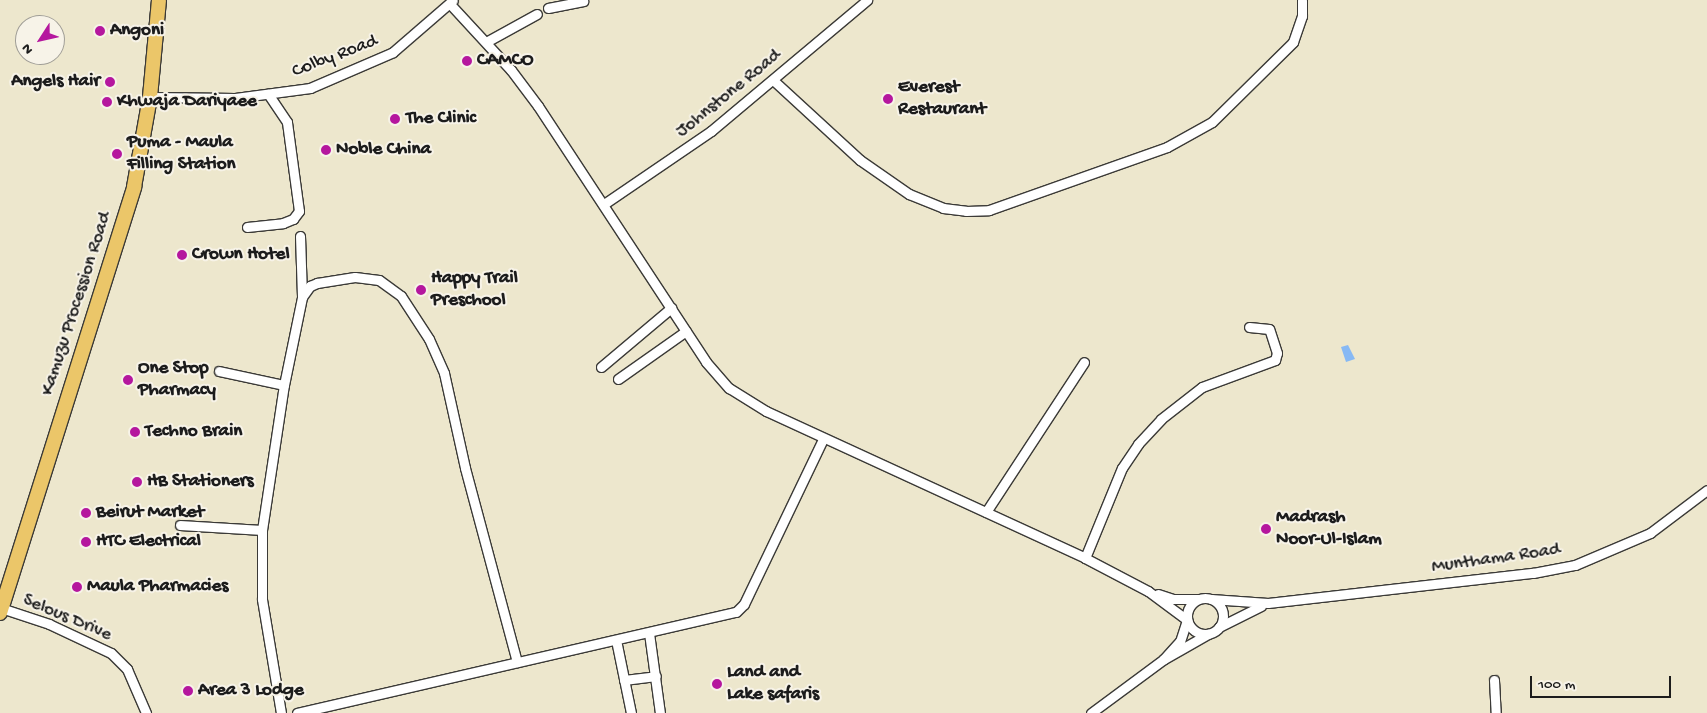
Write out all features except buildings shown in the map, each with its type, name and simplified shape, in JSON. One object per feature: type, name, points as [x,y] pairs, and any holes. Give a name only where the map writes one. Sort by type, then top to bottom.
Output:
[{"type":"highway","name":"Kamuzu Procession Road","points":[[1,610],[134,187],[150,97],[159,0]]},
{"type":"street","name":"Johnstone Road","points":[[604,204],[686,150],[774,80],[868,0]]},
{"type":"street","points":[[774,80],[860,160],[909,194],[943,208],[966,211],[988,210],[1167,147],[1205,126],[1227,109],[1293,42],[1302,16],[1302,0]]},
{"type":"street","points":[[548,8],[583,1]]},
{"type":"street","name":"Colby Road","points":[[150,97],[235,98],[310,88],[374,62],[408,40],[452,2]]},
{"type":"street","points":[[452,2],[538,106],[706,362],[730,388],[766,411],[823,439],[1085,558],[1148,591],[1187,620],[1193,630],[1208,634]]},
{"type":"street","points":[[486,42],[537,14]]},
{"type":"street","points":[[247,227],[283,223],[293,219],[299,210],[287,122],[268,94]]},
{"type":"street","points":[[281,713],[262,599],[262,530],[284,384],[302,297],[300,236]]},
{"type":"street","points":[[302,297],[310,286],[316,283],[366,277],[379,280],[402,296],[419,321],[444,373],[465,468],[517,662]]},
{"type":"street","points":[[601,367],[671,308]]},
{"type":"street","points":[[1085,558],[1122,468],[1161,419],[1202,387],[1275,360],[1277,353],[1270,330],[1248,327]]},
{"type":"street","points":[[618,379],[686,331]]},
{"type":"street","points":[[986,512],[1084,362]]},
{"type":"street","points":[[219,371],[284,384]]},
{"type":"street","points":[[297,713],[649,632],[727,616],[744,604],[823,439]]},
{"type":"street","name":"Munthama Road","points":[[1210,599],[1240,604],[1268,603],[1533,573],[1575,564],[1650,534],[1707,490]]},
{"type":"street","points":[[180,524],[262,530]]},
{"type":"street","points":[[1148,591],[1173,599],[1210,599],[1223,614],[1219,627]]},
{"type":"street","points":[[1164,659],[1180,641],[1189,608],[1198,599]]},
{"type":"street","points":[[1091,713],[1164,659],[1219,627],[1268,603]]},
{"type":"street","name":"Selous Drive","points":[[1,610],[49,624],[112,653],[127,670],[146,713]]},
{"type":"street","points":[[649,632],[660,713]]},
{"type":"street","points":[[616,640],[631,713]]},
{"type":"street","points":[[624,680],[656,676]]},
{"type":"street","points":[[1494,680],[1496,713]]},
{"type":"water","points":[[1348,345],[1355,359],[1346,362],[1341,347]]},
{"type":"place","name":"Angoni","points":[[100,31]]},
{"type":"place","name":"CAMCO","points":[[467,61]]},
{"type":"place","name":"Angels Hair","points":[[110,82]]},
{"type":"place","name":"Everest Restaurant","points":[[888,99]]},
{"type":"place","name":"Khwaja Dariyaee","points":[[107,102]]},
{"type":"place","name":"The Clinic","points":[[395,119]]},
{"type":"place","name":"Noble China","points":[[326,150]]},
{"type":"place","name":"Puma - Maula Filling Station","points":[[117,154]]},
{"type":"place","name":"Crown Hotel","points":[[182,255]]},
{"type":"place","name":"Happy Trail Preschool","points":[[421,290]]},
{"type":"place","name":"One Stop Pharmacy","points":[[128,380]]},
{"type":"place","name":"Techno Brain","points":[[135,432]]},
{"type":"place","name":"HB Stationers","points":[[137,482]]},
{"type":"place","name":"Beirut Market","points":[[86,513]]},
{"type":"place","name":"Madrash Noor-Ul-Islam","points":[[1266,529]]},
{"type":"place","name":"HTC Electrical","points":[[86,542]]},
{"type":"place","name":"Maula Pharmacies","points":[[77,587]]},
{"type":"place","name":"Land and Lake safaris","points":[[717,684]]},
{"type":"place","name":"Area 3 Lodge","points":[[188,691]]}]
